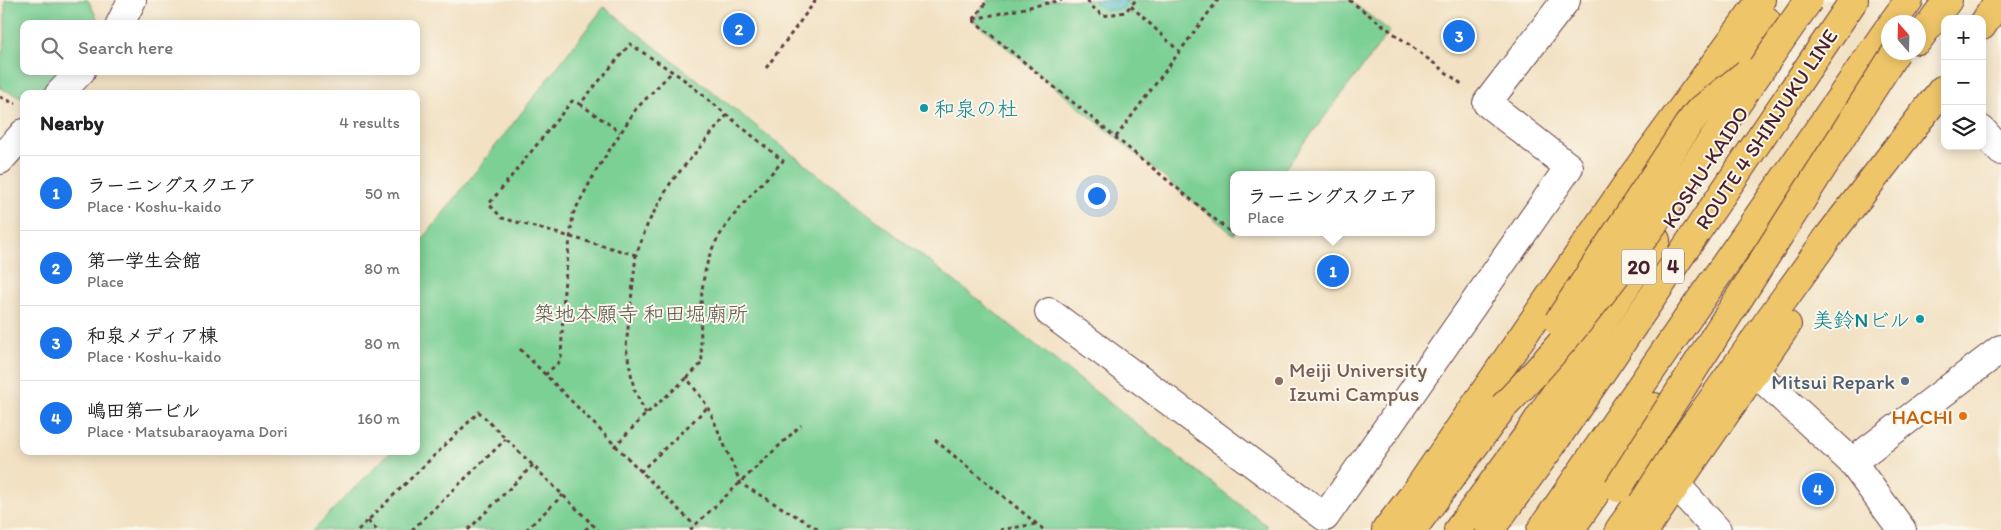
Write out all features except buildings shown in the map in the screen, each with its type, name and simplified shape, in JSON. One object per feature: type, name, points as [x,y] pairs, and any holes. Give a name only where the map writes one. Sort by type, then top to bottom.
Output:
[{"type":"highway","points":[[1386,530],[1417,490],[1634,174],[1761,0]]},
{"type":"highway","points":[[1452,526],[1522,421],[1779,0]]},
{"type":"highway","points":[[1412,530],[1503,407],[1566,339],[1669,202],[1770,54],[1810,0]]},
{"type":"highway","name":"KOSHU-KAIDO","points":[[1452,526],[1530,432],[1814,0]]},
{"type":"highway","name":"ROUTE 4 SHINJUKU LINE","points":[[1490,530],[1552,445],[1854,0]]},
{"type":"highway","points":[[1898,15],[1909,0]]},
{"type":"highway","points":[[1921,15],[1931,0]]},
{"type":"highway","points":[[1926,29],[1948,0]]},
{"type":"highway","points":[[1986,20],[1999,0]]},
{"type":"highway","name":"ROUTE 4 SHINJUKU LINE","points":[[1541,530],[1881,39]]},
{"type":"highway","points":[[1588,530],[1618,488],[1891,60]]},
{"type":"highway","points":[[1570,530],[1718,314],[1903,60]]},
{"type":"highway","points":[[1619,530],[1829,236],[1941,94]]},
{"type":"highway","points":[[1645,530],[1756,373],[1941,95]]},
{"type":"street","points":[[122,20],[132,0]]},
{"type":"street","points":[[1049,312],[1325,517],[1569,167],[1487,103],[1566,0]]},
{"type":"street","points":[[63,90],[77,75]]},
{"type":"street","points":[[1986,134],[2001,151]]},
{"type":"street","points":[[0,160],[20,138]]},
{"type":"street","points":[[1852,462],[2001,349]]},
{"type":"street","points":[[1756,373],[1852,462],[1902,530]]},
{"type":"street","points":[[1677,486],[1717,530]]},
{"type":"path","points":[[766,68],[816,0]]},
{"type":"path","points":[[973,20],[988,0]]},
{"type":"path","points":[[973,20],[1062,0]]},
{"type":"path","points":[[1088,0],[1089,4],[1103,16],[1124,12],[1136,0]]},
{"type":"path","points":[[1116,138],[1218,0]]},
{"type":"path","points":[[1349,0],[1487,103]]},
{"type":"path","points":[[1130,6],[1180,52]]},
{"type":"path","points":[[973,20],[1230,232]]},
{"type":"path","points":[[580,104],[630,44],[672,72],[783,161],[744,202],[717,239],[706,272],[699,313],[702,363],[646,414],[614,447]]},
{"type":"path","points":[[545,375],[561,360],[564,289],[574,214],[596,171],[636,108],[672,72]]},
{"type":"path","points":[[0,97],[20,105]]},
{"type":"path","points":[[620,132],[580,104],[572,101],[488,204],[502,218],[636,255]]},
{"type":"path","points":[[646,414],[634,389],[626,347],[636,255],[648,223],[671,182],[727,116]]},
{"type":"path","points":[[520,349],[692,528],[741,484],[801,425]]},
{"type":"path","points":[[687,378],[708,407],[741,484],[820,530]]},
{"type":"path","points":[[640,472],[708,407]]},
{"type":"path","points":[[358,530],[479,412],[598,530]]},
{"type":"path","points":[[412,530],[506,439]]},
{"type":"path","points":[[935,440],[1044,530]]},
{"type":"path","points":[[468,530],[533,465]]},
{"type":"path","points":[[526,530],[563,495]]},
{"type":"path","points":[[368,521],[377,530]]},
{"type":"path","points":[[585,530],[592,524]]},
{"type":"path","points":[[1000,530],[1036,524]]},
{"type":"green space","points":[[5,0],[88,0],[98,20],[20,20],[20,75],[64,75],[51,90],[20,90],[20,96],[0,88],[0,62],[5,41]]},
{"type":"green space","points":[[988,0],[1349,0],[1390,31],[1283,171],[1230,171],[1230,232],[973,20]]},
{"type":"green space","name":"築地本願寺 和田堀廟所","points":[[604,7],[1267,526],[1264,530],[313,530],[387,455],[420,455],[420,243]]},
{"type":"water","points":[[1094,0],[1128,0],[1122,9],[1106,10],[1095,3]]},
{"type":"place","name":"第一学生会館","points":[[739,29]]},
{"type":"place","name":"和泉メディア棟","points":[[1459,36]]},
{"type":"place","name":"和泉の杜","points":[[924,108]]},
{"type":"place","name":"ラーニングスクエア","points":[[1333,271]]},
{"type":"place","name":"美鈴Nビル","points":[[1920,319]]},
{"type":"place","name":"Meiji University Izumi Campus","points":[[1279,381]]},
{"type":"place","name":"Mitsui Repark","points":[[1905,381]]},
{"type":"place","name":"HACHI","points":[[1963,416]]},
{"type":"place","name":"嶋田第一ビル","points":[[1818,489]]}]
